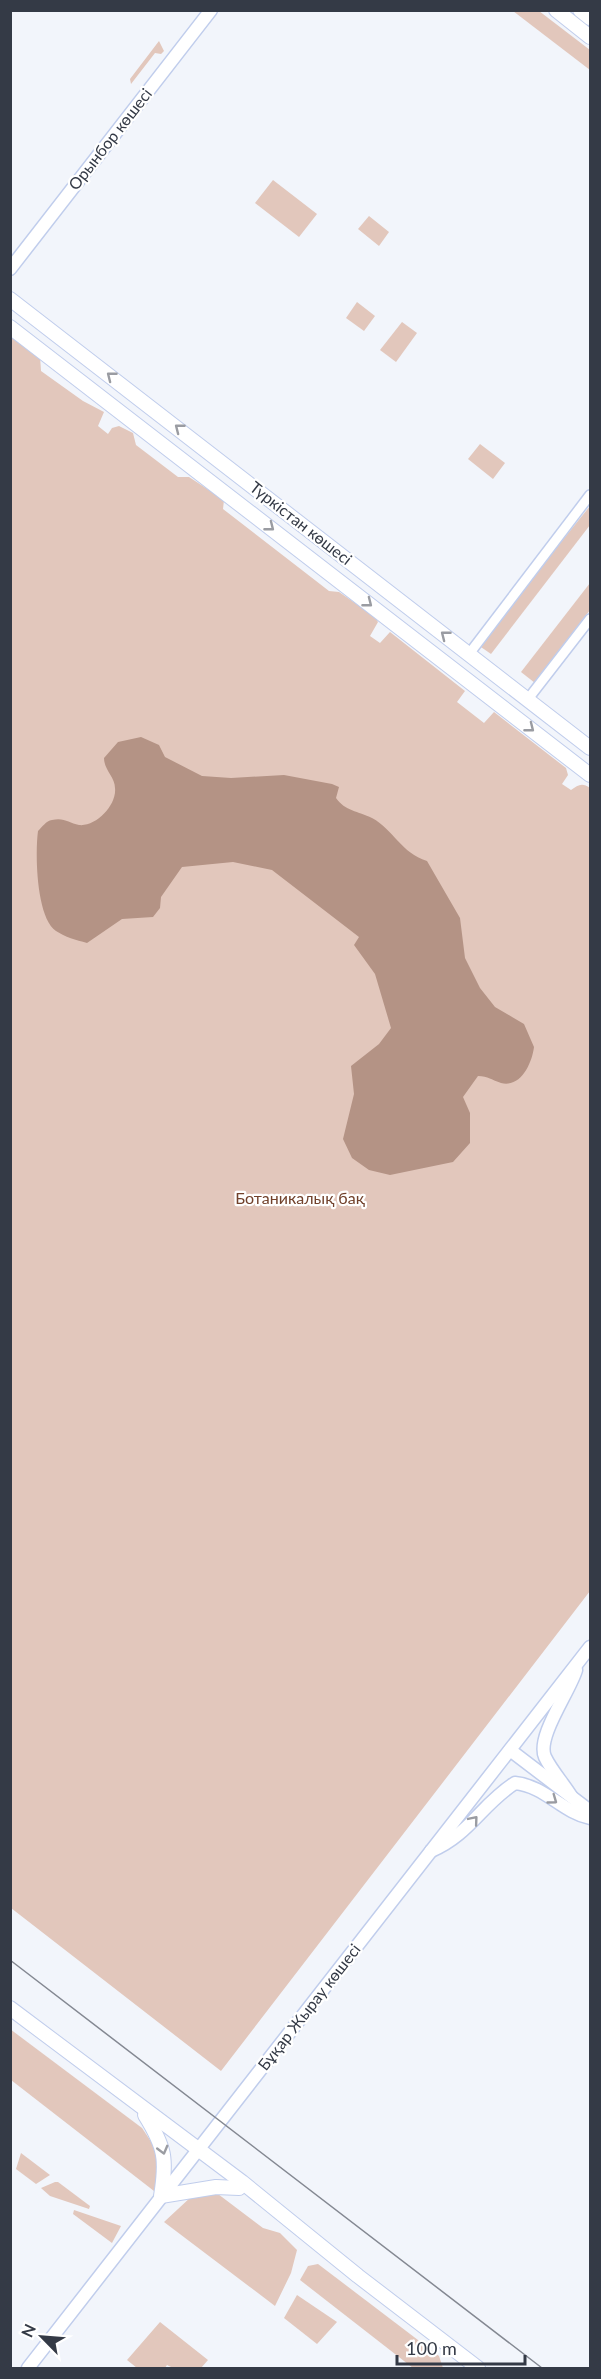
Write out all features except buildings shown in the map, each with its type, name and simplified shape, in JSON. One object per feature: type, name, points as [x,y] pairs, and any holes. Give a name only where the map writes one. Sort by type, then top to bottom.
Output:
[{"type":"main road","points":[[556,10],[591,37]]},
{"type":"main road","points":[[580,10],[591,18]]},
{"type":"main road","name":"Түркістан көшесі","points":[[10,298],[591,748]]},
{"type":"main road","name":"Түркістан көшесі","points":[[10,327],[591,776]]},
{"type":"main road","points":[[201,474],[208,477],[217,471],[212,454]]},
{"type":"main road","points":[[251,513],[247,501],[250,495],[254,492],[264,494]]},
{"type":"main road","points":[[458,672],[474,676],[480,665],[473,657]]},
{"type":"main road","points":[[508,711],[505,700],[508,695],[516,694],[528,699]]},
{"type":"main road","points":[[10,2008],[198,2150],[478,2368]]},
{"type":"main road","points":[[141,2108],[159,2137],[165,2153],[166,2165],[161,2196],[216,2187],[239,2188]]},
{"type":"main road","points":[[198,2150],[239,2188],[328,2258],[358,2276]]},
{"type":"street","name":"Орынбор көшесі","points":[[10,269],[211,10]]},
{"type":"street","points":[[473,657],[591,495]]},
{"type":"street","points":[[528,699],[591,620]]},
{"type":"street","name":"Бұқар Жырау көшесі","points":[[28,2368],[591,1647]]},
{"type":"street","points":[[571,1796],[544,1756],[543,1748],[546,1734],[572,1686],[578,1663]]},
{"type":"street","points":[[510,1750],[591,1811]]},
{"type":"street","points":[[430,1851],[458,1838],[482,1811],[515,1783],[537,1787],[574,1815],[591,1818]]},
{"type":"green space","points":[[513,11],[539,11],[590,50],[590,70]]},
{"type":"green space","points":[[159,41],[164,51],[161,54],[155,53],[131,84],[130,79]]},
{"type":"green space","points":[[273,180],[317,214],[299,237],[255,203]]},
{"type":"green space","points":[[369,216],[389,232],[379,246],[358,229]]},
{"type":"green space","points":[[357,302],[375,316],[364,331],[346,318]]},
{"type":"green space","points":[[402,322],[417,333],[396,362],[380,350]]},
{"type":"green space","name":"Ботаникалық бақ","points":[[10,334],[40,356],[41,371],[83,401],[104,412],[98,426],[108,434],[112,428],[119,426],[133,433],[136,445],[178,477],[189,477],[224,500],[223,509],[329,591],[339,592],[374,616],[378,622],[370,636],[380,643],[390,632],[465,691],[457,702],[484,723],[494,712],[566,768],[568,775],[562,784],[571,790],[580,785],[590,788],[590,1591],[221,2071],[11,1908]]},
{"type":"green space","points":[[480,444],[505,463],[493,479],[468,459]]},
{"type":"green space","points":[[590,506],[590,525],[491,654],[478,645]]},
{"type":"green space","points":[[590,583],[590,610],[535,683],[521,672]]},
{"type":"green space","points":[[10,2029],[142,2128],[158,2152],[160,2163],[154,2191],[11,2080]]},
{"type":"green space","points":[[21,2153],[50,2175],[36,2184],[16,2169]]},
{"type":"green space","points":[[55,2182],[90,2206],[89,2209],[50,2196],[41,2188]]},
{"type":"green space","points":[[218,2194],[263,2228],[280,2233],[297,2250],[291,2273],[275,2306],[164,2222],[192,2196]]},
{"type":"green space","points":[[74,2210],[121,2226],[112,2243],[73,2214]]},
{"type":"green space","points":[[318,2264],[439,2356],[443,2368],[413,2368],[300,2280],[308,2266]]},
{"type":"green space","points":[[297,2295],[337,2322],[317,2344],[284,2318]]},
{"type":"green space","points":[[160,2322],[208,2360],[201,2368],[173,2368],[167,2365],[165,2368],[137,2368],[127,2360]]},
{"type":"shaded area","points":[[141,737],[159,745],[165,757],[202,776],[231,778],[284,775],[339,787],[336,798],[343,806],[380,823],[411,853],[427,861],[460,918],[465,958],[480,988],[495,1007],[524,1024],[534,1047],[528,1067],[520,1078],[508,1084],[478,1076],[463,1097],[470,1113],[470,1143],[453,1162],[390,1175],[369,1170],[352,1158],[343,1139],[354,1094],[351,1066],[379,1044],[391,1028],[375,974],[354,945],[359,937],[272,870],[233,862],[182,867],[161,897],[160,908],[153,917],[122,919],[87,943],[59,933],[49,924],[44,913],[38,884],[38,831],[52,820],[60,819],[86,825],[104,814],[113,801],[115,788],[104,758],[118,742]]},
{"type":"tram line","points":[[10,1960],[542,2368]]}]
